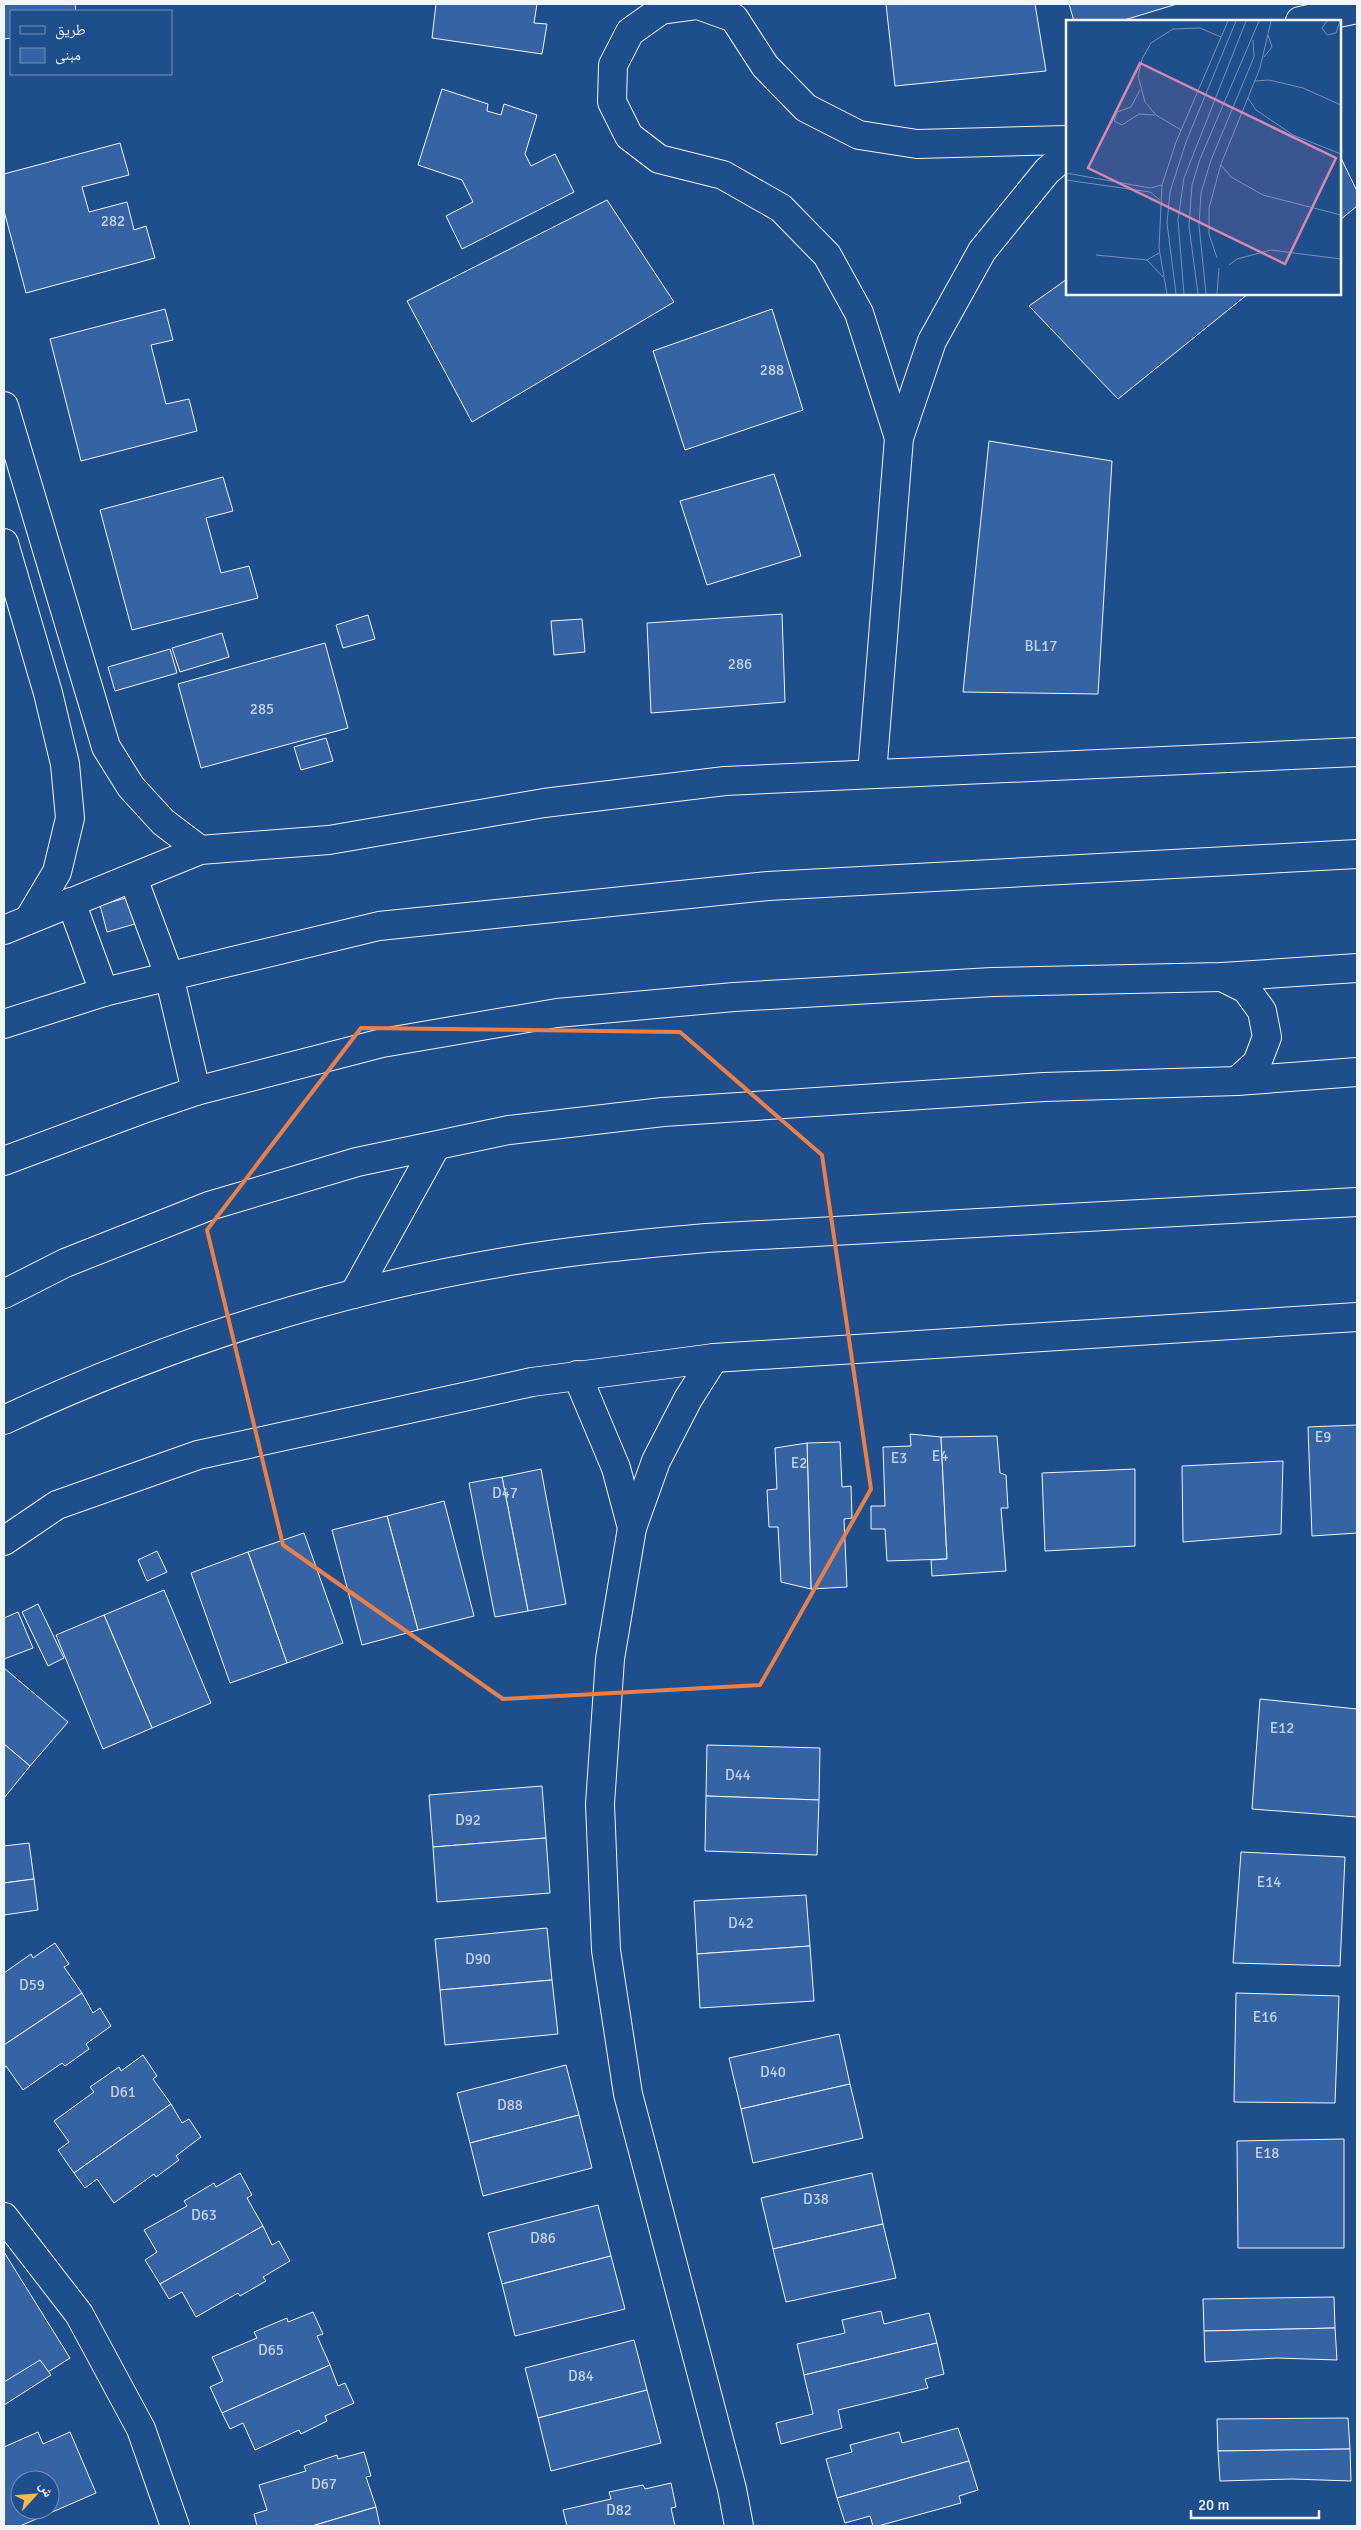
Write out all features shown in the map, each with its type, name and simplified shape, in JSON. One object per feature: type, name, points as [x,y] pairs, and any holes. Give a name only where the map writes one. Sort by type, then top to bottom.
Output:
[{"type":"street","points":[[899,438],[859,313],[827,255],[781,208],[723,175],[659,159],[629,136],[612,102],[612,84],[613,65],[630,32],[662,10],[698,6],[734,18],[765,66],[806,108],[860,135],[917,144],[1066,140]]},
{"type":"street","points":[[1305,20],[1357,9]]},
{"type":"street","points":[[872,774],[899,438],[932,341],[982,251],[1047,171],[1066,155]]},
{"type":"street","points":[[4,406],[106,747],[131,787],[163,822],[200,850]]},
{"type":"street","points":[[4,543],[65,764],[70,818],[58,872],[30,919]]},
{"type":"street","points":[[57,732],[98,720]]},
{"type":"street","points":[[4,930],[200,850],[329,840],[544,802],[725,781],[1357,752]]},
{"type":"street","points":[[4,1024],[104,992],[169,975],[379,926],[768,886],[1357,854]]},
{"type":"street","points":[[133,878],[169,975],[196,1091]]},
{"type":"street","points":[[71,902],[104,992]]},
{"type":"street","points":[[4,1161],[196,1091],[382,1043],[557,1013],[734,997],[982,983],[1222,977],[1357,968]]},
{"type":"street","points":[[1222,977],[1246,988],[1262,1011],[1266,1037],[1257,1063],[1237,1081]]},
{"type":"street","points":[[4,1294],[65,1263],[209,1206],[357,1162],[509,1130],[663,1112],[1044,1087],[1237,1081],[1357,1072]]},
{"type":"street","points":[[354,1294],[436,1146]]},
{"type":"street","points":[[4,1420],[60,1394],[222,1332],[354,1294],[412,1280],[510,1261],[637,1244],[706,1238],[1357,1202]]},
{"type":"street","points":[[4,1541],[57,1505],[198,1454],[523,1384],[576,1375],[714,1358],[1357,1317]]},
{"type":"street","points":[[714,1358],[688,1399],[656,1461],[632,1528],[610,1659],[600,1804],[606,1950],[628,2094],[732,2489],[739,2526]]},
{"type":"street","points":[[576,1375],[616,1468],[632,1528]]},
{"type":"street","points":[[4,2217],[79,2314],[141,2429],[175,2526]]},
{"type":"highlighted area","points":[[361,1028],[680,1032],[822,1155],[871,1489],[760,1685],[503,1699],[283,1545],[207,1230]]},
{"type":"building","points":[[4,4],[75,4],[76,10],[10,10],[10,38],[4,39]]},
{"type":"building","points":[[436,4],[537,4],[534,23],[547,24],[542,54],[432,38]]},
{"type":"building","points":[[886,4],[1035,4],[1046,71],[895,86]]},
{"type":"building","points":[[1069,4],[1177,4],[1124,20],[1074,20]]},
{"type":"building","points":[[442,89],[488,104],[487,111],[501,115],[504,104],[537,115],[525,154],[531,166],[555,154],[574,192],[462,249],[446,216],[473,202],[462,180],[418,165]]},
{"type":"building","points":[[120,143],[129,175],[82,187],[89,212],[127,202],[134,230],[146,226],[155,258],[26,293],[4,211],[4,174]]},
{"type":"building","points":[[1341,158],[1357,191],[1357,206],[1341,219]]},
{"type":"building","points":[[607,200],[674,302],[472,422],[407,301]]},
{"type":"building","points":[[1066,280],[1066,295],[1247,295],[1118,399],[1029,306]]},
{"type":"building","points":[[165,309],[173,340],[151,345],[166,404],[189,399],[197,431],[81,461],[50,339]]},
{"type":"building","points":[[772,309],[803,410],[685,450],[653,351]]},
{"type":"building","points":[[989,441],[1112,461],[1098,694],[963,692]]},
{"type":"building","points":[[774,474],[801,556],[707,585],[680,501]]},
{"type":"building","points":[[223,477],[233,511],[206,518],[221,573],[249,566],[258,598],[132,630],[100,510]]},
{"type":"building","points":[[782,614],[785,702],[651,713],[647,623]]},
{"type":"building","points":[[368,615],[375,639],[343,648],[336,625]]},
{"type":"building","points":[[582,619],[585,652],[554,655],[551,621]]},
{"type":"building","points":[[222,633],[229,657],[180,672],[172,648]]},
{"type":"building","points":[[325,643],[348,728],[201,768],[178,684]]},
{"type":"building","points":[[170,649],[177,673],[115,691],[108,667]]},
{"type":"building","points":[[326,738],[333,761],[301,770],[294,747]]},
{"type":"building","points":[[137,895],[145,921],[107,932],[100,905]]},
{"type":"building","points":[[1357,1425],[1357,1533],[1312,1536],[1308,1427]]},
{"type":"building","points":[[910,1434],[941,1437],[947,1559],[887,1561],[885,1529],[871,1529],[871,1506],[885,1506],[883,1447],[911,1446]]},
{"type":"building","points":[[997,1436],[1000,1473],[1006,1475],[1008,1508],[1001,1508],[1006,1571],[932,1576],[931,1560],[947,1559],[941,1437]]},
{"type":"building","points":[[840,1442],[842,1487],[851,1486],[852,1518],[844,1519],[847,1587],[811,1589],[807,1443]]},
{"type":"building","points":[[807,1443],[811,1589],[781,1582],[778,1527],[769,1527],[767,1490],[777,1489],[775,1448]]},
{"type":"building","points":[[1283,1461],[1281,1534],[1183,1542],[1182,1466]]},
{"type":"building","points":[[541,1469],[566,1604],[528,1611],[502,1477]]},
{"type":"building","points":[[1135,1469],[1135,1546],[1045,1551],[1042,1473]]},
{"type":"building","points":[[502,1477],[528,1611],[495,1617],[469,1483]]},
{"type":"building","points":[[444,1501],[474,1616],[418,1630],[387,1516]]},
{"type":"building","points":[[387,1516],[418,1630],[362,1645],[332,1530]]},
{"type":"building","points":[[304,1533],[343,1643],[287,1663],[248,1552]]},
{"type":"building","points":[[157,1551],[167,1572],[147,1581],[138,1560]]},
{"type":"building","points":[[248,1552],[287,1663],[230,1683],[191,1573]]},
{"type":"building","points":[[164,1590],[211,1703],[152,1728],[104,1615]]},
{"type":"building","points":[[38,1604],[64,1658],[48,1666],[22,1612]]},
{"type":"building","points":[[18,1612],[33,1648],[4,1659],[4,1618]]},
{"type":"building","points":[[104,1615],[152,1728],[103,1749],[56,1635]]},
{"type":"building","points":[[4,1668],[68,1722],[30,1766],[4,1744]]},
{"type":"building","points":[[1260,1699],[1357,1709],[1357,1817],[1252,1809]]},
{"type":"building","points":[[4,1744],[30,1766],[4,1798]]},
{"type":"building","points":[[707,1745],[820,1748],[819,1800],[706,1796]]},
{"type":"building","points":[[542,1786],[546,1838],[433,1847],[429,1795]]},
{"type":"building","points":[[706,1796],[819,1800],[817,1855],[705,1851]]},
{"type":"building","points":[[546,1838],[550,1893],[437,1902],[433,1847]]},
{"type":"building","points":[[29,1843],[34,1879],[4,1883],[4,1846]]},
{"type":"building","points":[[1241,1852],[1345,1857],[1340,1966],[1233,1963]]},
{"type":"building","points":[[34,1879],[38,1910],[4,1915],[4,1883]]},
{"type":"building","points":[[806,1895],[810,1946],[697,1954],[694,1901]]},
{"type":"building","points":[[547,1928],[552,1980],[440,1990],[435,1939]]},
{"type":"building","points":[[55,1943],[69,1964],[64,1967],[82,1993],[4,2045],[4,1973],[31,1954],[33,1958]]},
{"type":"building","points":[[810,1946],[814,2001],[700,2008],[697,1954]]},
{"type":"building","points":[[552,1980],[558,2034],[445,2045],[440,1990]]},
{"type":"building","points":[[82,1993],[93,2013],[100,2008],[111,2026],[86,2044],[89,2049],[65,2066],[62,2063],[23,2090],[6,2066],[4,2067],[4,2045]]},
{"type":"building","points":[[1236,1993],[1339,1996],[1335,2103],[1234,2102]]},
{"type":"building","points":[[839,2034],[850,2084],[741,2109],[729,2058]]},
{"type":"building","points":[[143,2055],[157,2076],[153,2079],[171,2104],[74,2173],[58,2150],[69,2142],[54,2121],[94,2092],[90,2087],[119,2067],[121,2071]]},
{"type":"building","points":[[566,2065],[579,2115],[470,2143],[457,2093]]},
{"type":"building","points":[[850,2084],[863,2138],[753,2163],[741,2109]]},
{"type":"building","points":[[171,2104],[182,2123],[189,2119],[201,2137],[176,2156],[179,2160],[156,2177],[154,2174],[114,2203],[97,2179],[85,2188],[74,2173]]},
{"type":"building","points":[[579,2115],[592,2168],[483,2196],[470,2143]]},
{"type":"building","points":[[1344,2139],[1344,2248],[1238,2248],[1237,2141]]},
{"type":"building","points":[[240,2173],[252,2195],[247,2198],[263,2226],[160,2284],[145,2260],[157,2252],[144,2230],[187,2206],[184,2201],[214,2183],[216,2187]]},
{"type":"building","points":[[872,2173],[883,2224],[773,2249],[761,2198]]},
{"type":"building","points":[[598,2205],[611,2256],[502,2284],[488,2233]]},
{"type":"building","points":[[883,2224],[896,2278],[786,2302],[773,2249]]},
{"type":"building","points":[[263,2226],[272,2245],[279,2241],[290,2261],[263,2277],[266,2281],[240,2296],[238,2293],[196,2317],[182,2292],[169,2299],[160,2284]]},
{"type":"building","points":[[4,2252],[70,2358],[4,2400]]},
{"type":"building","points":[[611,2256],[625,2309],[515,2336],[502,2284]]},
{"type":"building","points":[[1334,2297],[1335,2328],[1204,2331],[1203,2299]]},
{"type":"building","points":[[881,2311],[884,2324],[929,2313],[937,2343],[804,2375],[797,2344],[845,2333],[842,2320]]},
{"type":"building","points":[[313,2312],[323,2334],[317,2336],[330,2365],[222,2413],[210,2387],[223,2381],[212,2357],[257,2338],[254,2332],[287,2318],[288,2322]]},
{"type":"building","points":[[1335,2328],[1337,2360],[1277,2358],[1205,2362],[1204,2331]]},
{"type":"building","points":[[634,2340],[647,2390],[538,2418],[525,2368]]},
{"type":"building","points":[[937,2343],[944,2374],[925,2379],[928,2388],[838,2410],[842,2428],[781,2444],[776,2423],[813,2414],[804,2375]]},
{"type":"building","points":[[40,2360],[51,2375],[4,2405],[4,2382]]},
{"type":"building","points":[[330,2365],[338,2386],[345,2383],[354,2403],[325,2416],[327,2421],[301,2434],[299,2430],[255,2450],[243,2423],[230,2429],[222,2413]]},
{"type":"building","points":[[647,2390],[661,2443],[551,2471],[538,2418]]},
{"type":"building","points":[[1348,2418],[1350,2449],[1218,2451],[1217,2419]]},
{"type":"building","points":[[958,2428],[969,2461],[837,2498],[826,2459],[852,2452],[850,2445],[899,2432],[902,2443]]},
{"type":"building","points":[[38,2432],[43,2444],[70,2432],[96,2493],[60,2509],[60,2470],[10,2470],[10,2520],[34,2520],[20,2526],[4,2526],[4,2447]]},
{"type":"building","points":[[1350,2449],[1351,2481],[1292,2479],[1220,2481],[1218,2451]]},
{"type":"building","points":[[364,2452],[371,2476],[366,2477],[376,2507],[312,2526],[257,2526],[254,2514],[267,2510],[259,2485],[306,2471],[304,2466],[337,2455],[338,2459]]},
{"type":"building","points":[[969,2461],[978,2490],[959,2496],[961,2503],[878,2526],[873,2526],[870,2516],[845,2523],[837,2498]]},
{"type":"building","points":[[671,2483],[676,2507],[671,2508],[675,2526],[567,2526],[563,2510],[611,2499],[609,2492],[643,2485],[645,2489]]},
{"type":"building","points":[[376,2507],[380,2526],[312,2526]]}]
